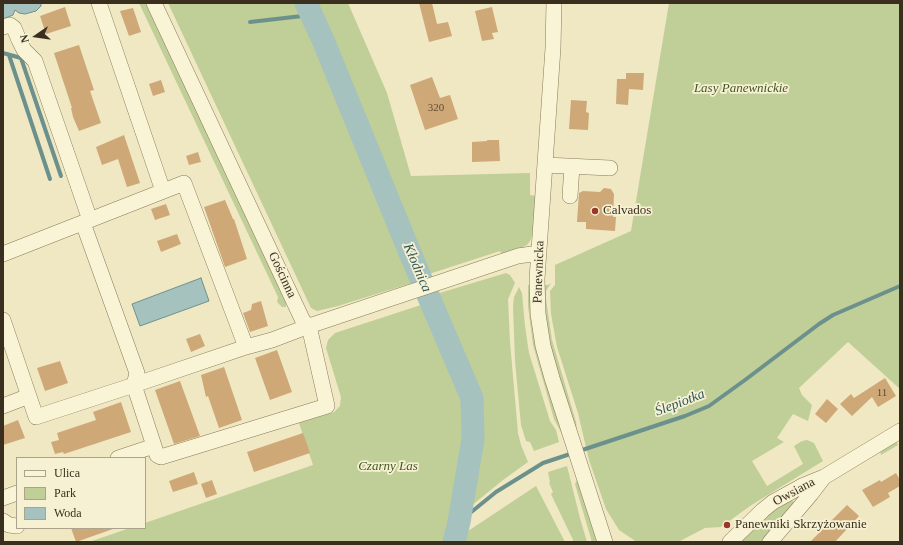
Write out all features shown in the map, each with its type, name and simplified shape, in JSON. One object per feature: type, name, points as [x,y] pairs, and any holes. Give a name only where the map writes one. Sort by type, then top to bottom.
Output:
[{"type":"street","points":[[99,3],[162,191]]},
{"type":"street","name":"Gościnna","points":[[154,3],[303,320],[309,326]]},
{"type":"street","name":"Panewnicka","points":[[554,3],[537,302],[543,346],[571,440],[603,537],[614,542]]},
{"type":"street","points":[[3,27],[10,25],[14,28],[24,50],[35,60],[86,222],[137,373],[134,385],[157,455],[161,457],[327,406],[309,326]]},
{"type":"street","points":[[545,165],[610,168]]},
{"type":"street","points":[[570,196],[572,166]]},
{"type":"street","points":[[3,254],[184,183],[246,347]]},
{"type":"street","points":[[3,320],[36,417],[246,347],[272,340],[309,326],[518,256],[539,253]]},
{"type":"street","points":[[3,406],[29,396]]},
{"type":"street","name":"Owsiana","points":[[730,542],[767,507],[789,493],[824,477],[900,432]]},
{"type":"street","points":[[121,457],[154,446]]},
{"type":"street","name":"Owsiana","points":[[770,542],[824,477]]},
{"type":"street","points":[[3,498],[16,493]]},
{"type":"street","points":[[789,493],[794,495],[799,501],[798,509]]},
{"type":"street","points":[[3,521],[9,525],[16,526]]},
{"type":"green space","points":[[139,3],[147,3],[286,300],[286,307],[282,307],[277,302],[278,297]]},
{"type":"green space","points":[[168,3],[301,3],[320,44],[415,282],[338,306],[317,311],[311,308]]},
{"type":"green space","points":[[312,3],[348,3],[387,93],[411,176],[530,173],[530,195],[536,196],[533,232],[528,244],[522,248],[502,255],[500,251],[426,275],[325,30]]},
{"type":"green space","name":"Lasy Panewnickie","points":[[669,3],[900,3],[900,389],[848,342],[799,388],[802,395],[812,405],[808,421],[793,414],[777,438],[784,442],[752,461],[767,486],[803,464],[794,446],[802,441],[807,440],[814,443],[823,461],[750,506],[721,527],[705,528],[678,542],[637,542],[619,530],[606,509],[589,460],[578,413],[557,347],[551,314],[550,291],[555,285],[555,265],[631,231]]},
{"type":"green space","points":[[506,273],[510,275],[515,283],[508,299],[510,342],[518,433],[528,462],[465,511],[478,437],[474,389],[433,295]]},
{"type":"green space","points":[[551,283],[546,291],[546,299],[552,340],[576,422],[577,431],[575,432],[551,349],[544,307],[544,285]]},
{"type":"green space","points":[[528,285],[530,285],[532,322],[539,361],[562,434],[554,419],[533,345],[528,306]]},
{"type":"green space","points":[[519,287],[522,293],[529,353],[550,421],[556,430],[559,442],[534,451],[530,442],[526,441],[521,425],[515,361],[513,306],[514,297]]},
{"type":"green space","name":"Czarny Las","points":[[427,303],[468,399],[469,439],[450,542],[89,542],[127,529],[146,529],[146,523],[313,465],[299,423],[334,412],[340,406],[341,397],[326,348],[328,340],[335,333]]},
{"type":"green space","points":[[896,441],[898,445],[881,455],[880,451]]},
{"type":"green space","points":[[567,466],[587,542],[574,542],[551,494],[553,492],[549,483],[548,472]]},
{"type":"green space","points":[[577,480],[597,542],[592,542],[575,484]]},
{"type":"green space","points":[[536,486],[565,542],[461,542],[462,535]]},
{"type":"green space","points":[[791,499],[795,504],[764,542],[736,542],[765,514]]},
{"type":"water","points":[[3,3],[41,3],[41,6],[36,11],[25,14],[19,13],[15,10],[13,15],[3,19]]},
{"type":"water","points":[[201,278],[209,301],[140,326],[132,304]]},
{"type":"building","points":[[419,3],[432,3],[437,24],[448,22],[452,36],[429,42]]},
{"type":"building","points":[[65,7],[71,26],[46,34],[40,16]]},
{"type":"building","points":[[492,7],[498,32],[492,33],[494,39],[482,41],[475,11]]},
{"type":"building","points":[[133,8],[141,32],[129,36],[120,11]]},
{"type":"building","points":[[79,45],[94,90],[90,91],[101,123],[79,131],[73,117],[72,108],[54,53]]},
{"type":"building","points":[[626,73],[644,73],[643,90],[629,89],[628,105],[616,104],[617,79],[626,79]]},
{"type":"building","points":[[432,77],[440,98],[450,95],[458,119],[425,130],[410,85]]},
{"type":"building","points":[[161,80],[165,92],[153,96],[149,84]]},
{"type":"building","points":[[571,100],[587,101],[586,112],[589,113],[588,130],[569,129]]},
{"type":"building","points":[[124,135],[140,183],[127,187],[118,159],[102,165],[96,147]]},
{"type":"building","points":[[499,140],[500,161],[472,162],[472,142]]},
{"type":"building","points":[[198,152],[201,162],[189,165],[186,156]]},
{"type":"building","points":[[604,188],[611,189],[614,194],[613,217],[616,217],[615,231],[586,229],[586,222],[577,222],[579,193],[583,191],[600,192]]},
{"type":"building","points":[[225,200],[234,219],[247,259],[225,267],[204,207]]},
{"type":"building","points":[[166,204],[170,215],[155,220],[151,209]]},
{"type":"building","points":[[177,234],[181,244],[161,252],[157,241]]},
{"type":"building","points":[[261,301],[268,326],[250,332],[243,313],[251,310],[252,304]]},
{"type":"building","points":[[200,334],[205,346],[191,352],[186,339]]},
{"type":"building","points":[[277,350],[292,392],[270,400],[255,358]]},
{"type":"building","points":[[60,361],[68,383],[45,391],[37,368]]},
{"type":"building","points":[[224,367],[242,420],[219,428],[208,396],[206,397],[201,375]]},
{"type":"building","points":[[885,378],[896,396],[878,407],[872,397],[852,416],[840,404],[851,394],[854,398]]},
{"type":"building","points":[[180,381],[200,436],[174,444],[155,390]]},
{"type":"building","points":[[827,399],[838,409],[826,423],[815,414]]},
{"type":"building","points":[[121,402],[131,432],[64,454],[63,452],[55,454],[51,442],[59,440],[57,433],[96,420],[93,412]]},
{"type":"building","points":[[18,420],[25,438],[3,445],[3,426]]},
{"type":"building","points":[[303,433],[310,453],[254,472],[247,452]]},
{"type":"building","points":[[194,472],[198,484],[173,492],[169,481]]},
{"type":"building","points":[[896,473],[900,480],[900,486],[888,493],[890,497],[873,507],[862,490],[880,480],[881,482]]},
{"type":"building","points":[[212,480],[217,494],[206,498],[201,484]]},
{"type":"building","points":[[847,505],[859,516],[835,542],[810,542]]},
{"type":"building","points":[[71,529],[113,529],[76,542]]},
{"type":"waterway","name":"Kłodnica","points":[[306,3],[323,40],[410,253],[472,398],[473,439],[459,522],[454,542]]},
{"type":"waterway","points":[[250,22],[311,15]]},
{"type":"waterway","points":[[3,53],[21,58],[61,176]]},
{"type":"waterway","points":[[9,55],[50,179]]},
{"type":"waterway","name":"Ślepiotka","points":[[459,522],[496,492],[543,463],[685,416],[709,406],[833,315],[900,286]]},
{"type":"place","name":"Calvados","points":[[595,211]]},
{"type":"place","name":"Panewniki Skrzyżowanie","points":[[727,525]]}]
